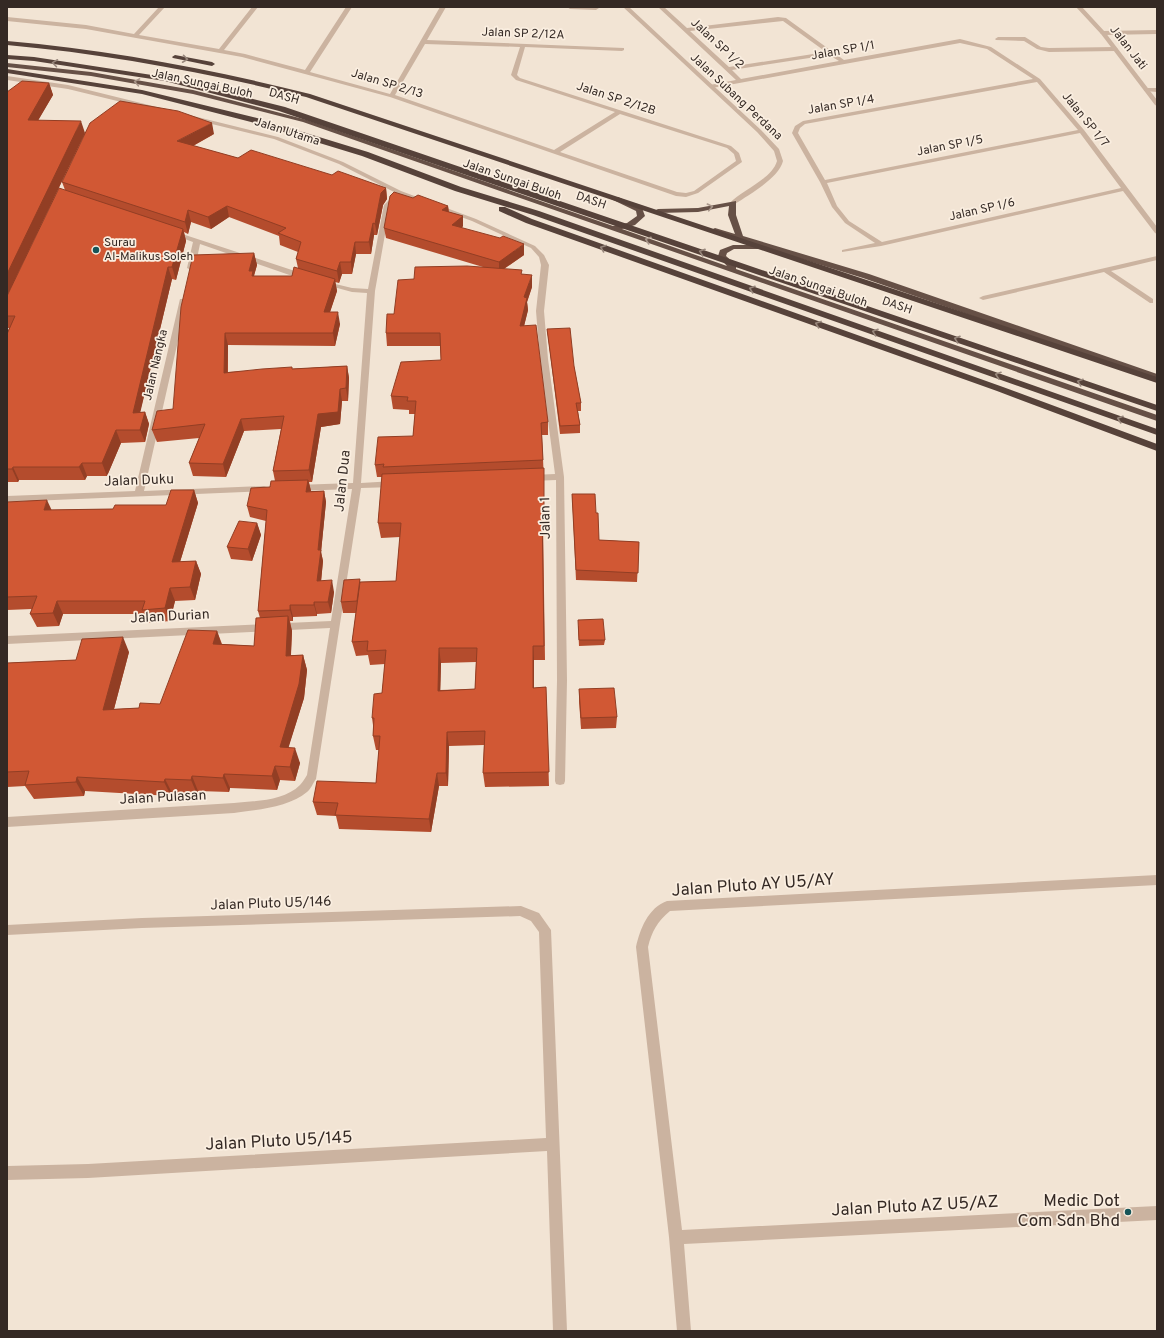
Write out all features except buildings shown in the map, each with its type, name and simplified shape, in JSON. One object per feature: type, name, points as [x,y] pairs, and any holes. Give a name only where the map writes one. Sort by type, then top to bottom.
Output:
[{"type":"highway","points":[[7,37],[61,41],[162,56]]},
{"type":"highway","name":"DASH","points":[[7,43],[127,56],[226,75],[308,95],[1157,380]]},
{"type":"highway","name":"Jalan Sungai Buloh","points":[[7,43],[57,47],[188,68],[314,97],[658,211],[866,276],[1157,377]]},
{"type":"highway","name":"DASH","points":[[7,57],[34,59],[165,79],[282,109],[1157,408]]},
{"type":"highway","points":[[170,57],[223,67]]},
{"type":"highway","name":"Jalan Sungai Buloh","points":[[7,65],[91,74],[193,92],[305,121],[1157,418]]},
{"type":"highway","points":[[7,71],[142,92],[254,120],[365,154],[458,189],[536,213],[1157,432]]},
{"type":"highway","points":[[318,90],[410,129]]},
{"type":"highway","points":[[458,189],[529,221],[1000,389],[1157,448]]},
{"type":"highway","points":[[597,190],[639,210],[641,216],[635,222],[624,227],[610,227]]},
{"type":"highway","points":[[658,211],[698,210],[733,202],[732,215],[740,237]]},
{"type":"highway","points":[[738,272],[722,256],[723,252],[733,247],[776,248]]},
{"type":"street","points":[[136,35],[162,7]]},
{"type":"street","points":[[221,50],[255,7]]},
{"type":"street","points":[[307,72],[349,7]]},
{"type":"street","points":[[392,96],[443,7]]},
{"type":"street","points":[[570,7],[596,8]]},
{"type":"street","name":"Jalan Subang Perdana","points":[[626,7],[672,51],[712,86],[777,150],[780,159],[779,165],[772,174],[733,202]]},
{"type":"street","name":"Jalan SP 1/2","points":[[661,7],[740,81]]},
{"type":"street","name":"Jalan Jati","points":[[1079,7],[1103,33],[1157,104]]},
{"type":"street","name":"Jalan SP 2/13","points":[[7,19],[86,27],[221,50],[307,72],[392,96],[676,194],[686,195],[696,192],[738,162],[739,158]]},
{"type":"street","points":[[685,30],[784,19],[792,23],[843,62]]},
{"type":"street","points":[[1103,33],[1157,32]]},
{"type":"street","points":[[998,38],[1025,40],[1039,48],[1049,50],[1115,49]]},
{"type":"street","name":"Jalan SP 1/1","points":[[712,86],[960,41],[978,44]]},
{"type":"street","name":"Jalan SP 2/12A","points":[[424,42],[622,49]]},
{"type":"street","name":"Jalan SP 1/7","points":[[978,44],[989,48],[1038,80],[1082,131],[1157,232]]},
{"type":"street","name":"Jalan SP 2/12B","points":[[523,45],[514,75],[515,77],[729,147],[736,152],[739,158]]},
{"type":"street","points":[[728,69],[829,52]]},
{"type":"street","name":"Jalan Utama","points":[[7,78],[68,87],[124,99],[276,138],[341,162],[399,192],[474,220],[532,247],[542,256]]},
{"type":"street","name":"Jalan SP 1/4","points":[[881,244],[847,222],[834,206],[823,182],[795,134],[797,127],[803,124],[1038,80]]},
{"type":"street","points":[[1146,90],[1157,90]]},
{"type":"street","points":[[118,104],[124,99]]},
{"type":"street","points":[[555,152],[619,112]]},
{"type":"street","name":"Jalan SP 1/5","points":[[823,182],[1082,131]]},
{"type":"street","name":"Jalan SP 1/6","points":[[844,251],[1125,189]]},
{"type":"street","name":"Jalan Dua","points":[[312,776],[357,485],[371,290],[387,205],[399,192]]},
{"type":"street","points":[[168,231],[309,278]]},
{"type":"street","points":[[188,279],[197,241]]},
{"type":"street","name":"Jalan 1","points":[[542,256],[545,265],[540,311],[544,359],[560,477],[562,680],[560,781]]},
{"type":"street","points":[[983,298],[1157,258]]},
{"type":"street","points":[[1106,270],[1150,301]]},
{"type":"street","points":[[317,281],[352,290],[371,290]]},
{"type":"street","name":"Jalan Nangka","points":[[139,494],[185,295]]},
{"type":"street","points":[[521,479],[560,477]]},
{"type":"street","points":[[287,488],[404,484]]},
{"type":"street","name":"Jalan Duku","points":[[7,499],[272,489]]},
{"type":"street","name":"Jalan Durian","points":[[7,640],[335,624]]},
{"type":"street","name":"Jalan Pulasan","points":[[7,822],[234,808],[259,805],[284,799],[303,789],[312,776]]},
{"type":"street","name":"Jalan Pluto AY U5/AY","points":[[684,1331],[676,1237],[642,947],[646,930],[652,920],[667,906],[1157,880]]},
{"type":"street","name":"Jalan Pluto U5/146","points":[[7,930],[158,922],[521,911],[535,917],[545,930],[553,1144]]},
{"type":"street","points":[[553,1144],[560,1331]]},
{"type":"street","name":"Jalan Pluto U5/145","points":[[7,1172],[88,1171],[553,1144]]},
{"type":"street","name":"Jalan Pluto AZ U5/AZ","points":[[676,1237],[1157,1213]]},
{"type":"place","name":"Surau Al-Malikus Soleh","points":[[96,250]]},
{"type":"place","name":"Medic Dot Com Sdn Bhd","points":[[1128,1212]]}]
